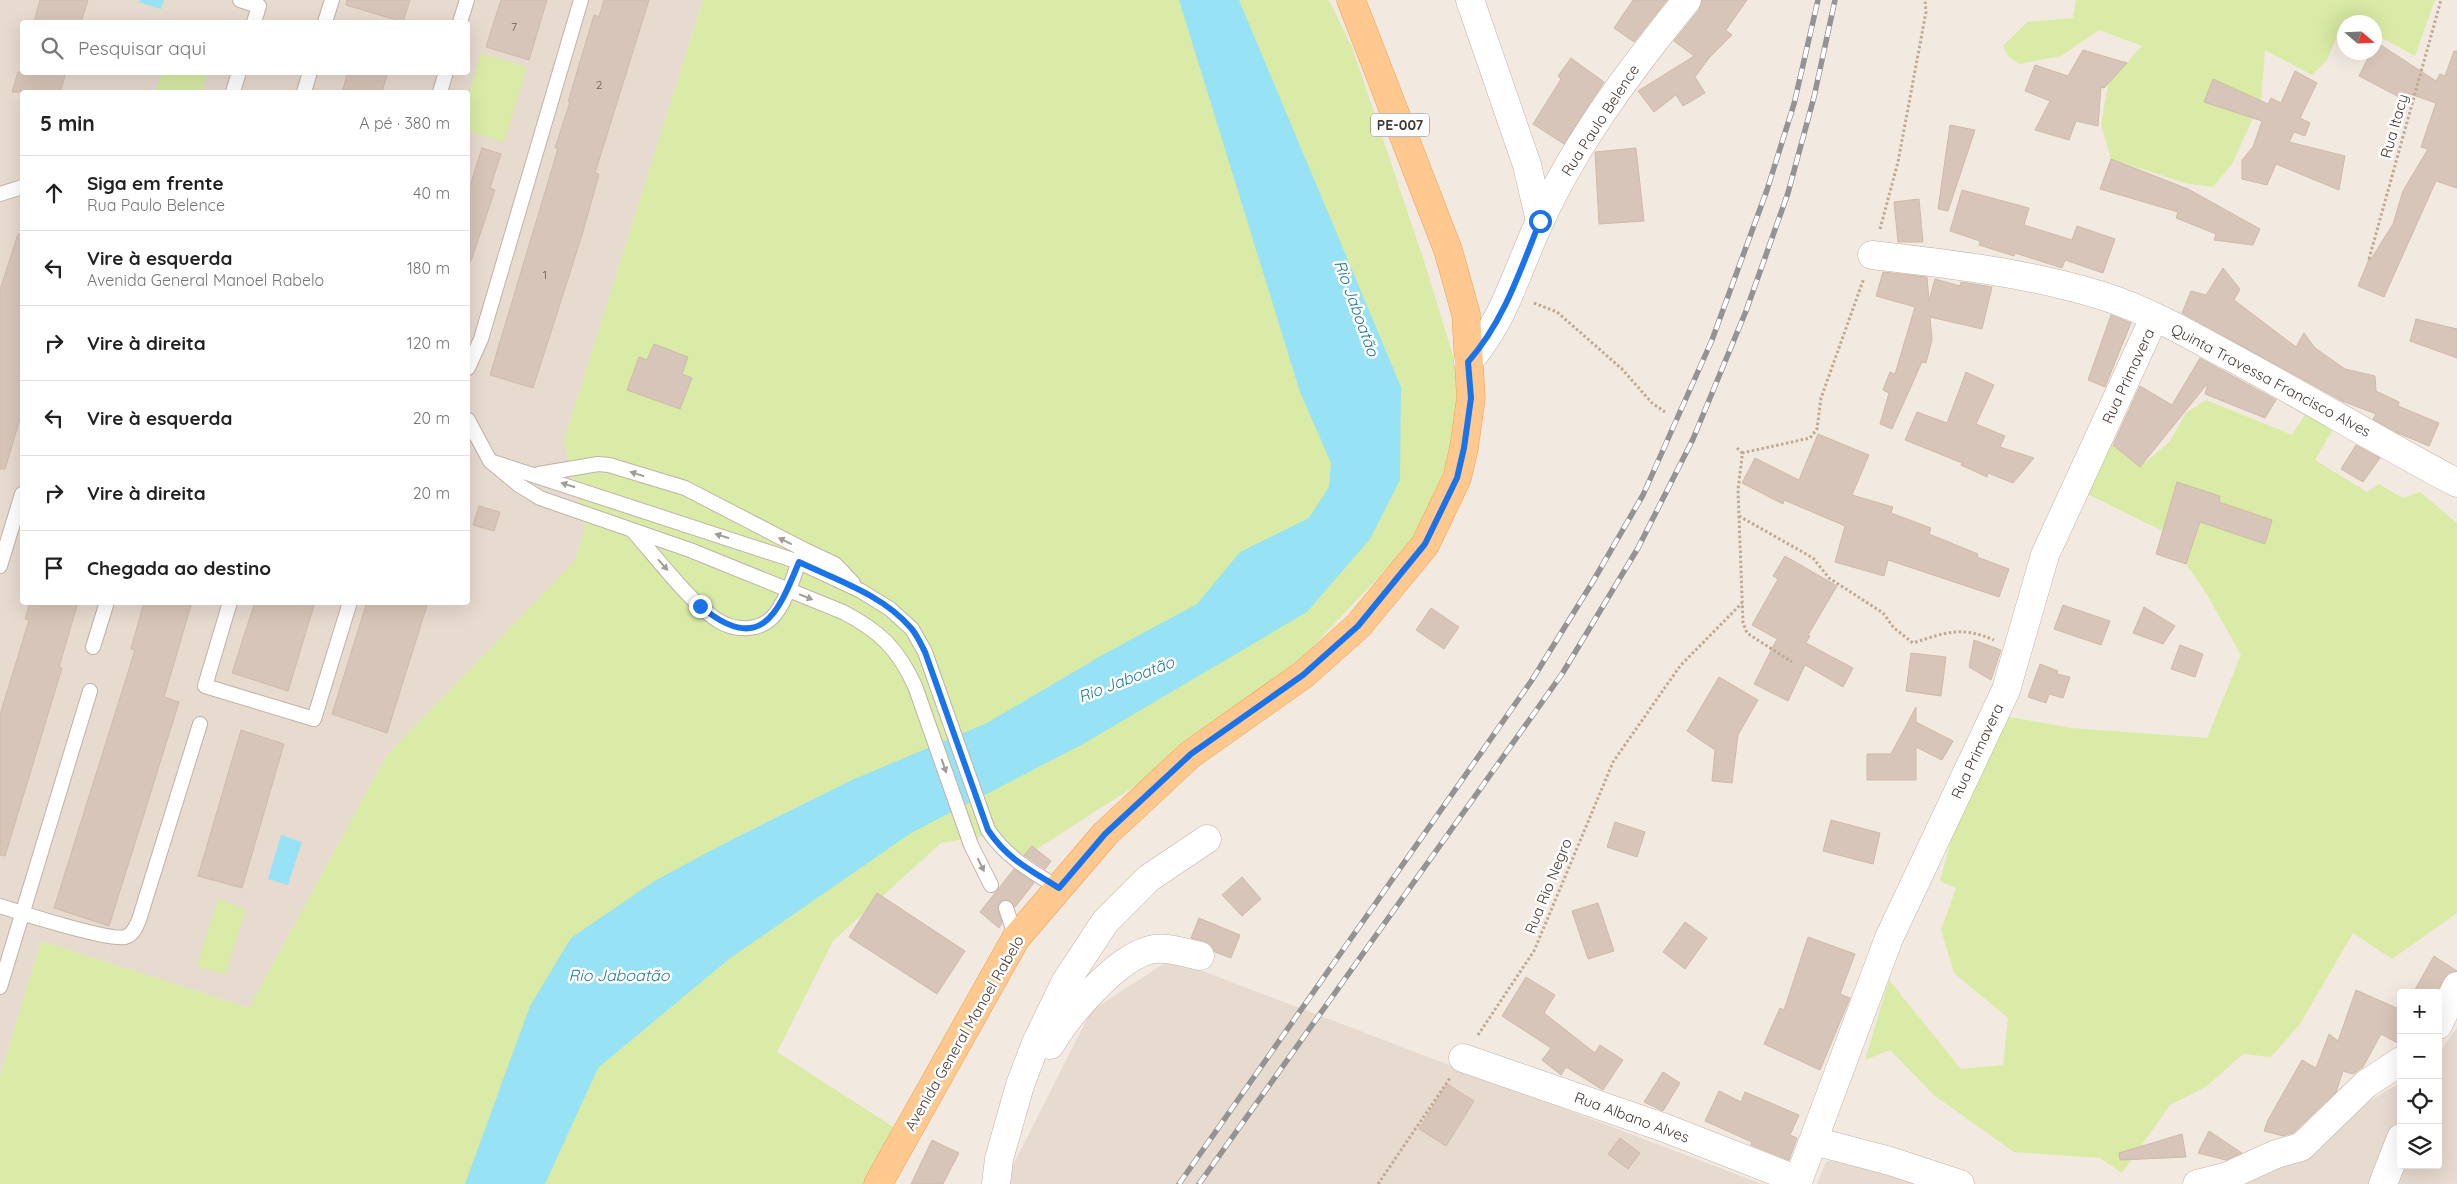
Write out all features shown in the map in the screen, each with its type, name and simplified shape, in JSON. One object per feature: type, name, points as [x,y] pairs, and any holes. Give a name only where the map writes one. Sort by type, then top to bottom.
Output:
[{"type":"main road","name":"Avenida General Manoel Rabelo","points":[[878,1184],[1016,938],[1105,834],[1191,754],[1303,675],[1358,626],[1425,544],[1457,478],[1464,448],[1471,398],[1466,314],[1448,250],[1351,0]]},
{"type":"street","points":[[1470,0],[1527,164],[1540,221]]},
{"type":"street","name":"Rua Paulo Belence","points":[[1468,362],[1483,344],[1504,310],[1540,221],[1589,132],[1612,96],[1686,0]]},
{"type":"street","name":"Quinta Travessa Francisco Alves","points":[[1872,256],[1968,266],[2047,280],[2108,298],[2154,318],[2282,385],[2457,483]]},
{"type":"street","name":"Rua Primavera","points":[[1797,1182],[1889,938],[2006,690],[2045,555],[2154,318]]},
{"type":"street","points":[[996,1184],[999,1159],[1010,1120],[1036,1043],[1066,983],[1105,922],[1149,878],[1207,839]]},
{"type":"street","points":[[1010,1120],[1065,1021],[1093,989],[1126,964],[1153,950],[1177,950],[1200,956]]},
{"type":"street","points":[[2442,1017],[2457,986]]},
{"type":"street","name":"Rua Albano Alves","points":[[1463,1058],[1664,1128],[1797,1182]]},
{"type":"street","points":[[2197,1184],[2228,1176],[2276,1154],[2301,1147],[2366,1084],[2397,1064]]},
{"type":"street","points":[[1814,1141],[1890,1161],[1960,1184]]},
{"type":"street","points":[[2383,1184],[2397,1148]]},
{"type":"lane","points":[[240,0],[259,6],[255,20]]},
{"type":"lane","points":[[326,20],[332,0]]},
{"type":"lane","points":[[461,20],[467,0]]},
{"type":"lane","points":[[470,359],[481,339],[582,0]]},
{"type":"lane","points":[[234,90],[238,75]]},
{"type":"lane","points":[[305,90],[309,75]]},
{"type":"lane","points":[[441,90],[445,75]]},
{"type":"lane","points":[[0,194],[20,188]]},
{"type":"lane","points":[[470,424],[490,461],[519,485],[540,498],[631,528],[788,590],[866,624],[888,642],[905,665],[928,720],[972,845],[992,885]]},
{"type":"lane","points":[[490,461],[801,556]]},
{"type":"lane","points":[[535,474],[598,464],[609,465],[685,488],[890,609],[912,629],[925,652],[988,830],[1000,847],[1014,860],[1059,888]]},
{"type":"lane","points":[[0,566],[20,501]]},
{"type":"lane","points":[[631,528],[700,606],[718,621],[735,628],[749,629],[763,624],[775,614],[788,590],[801,556]]},
{"type":"lane","points":[[93,647],[106,605]]},
{"type":"lane","points":[[229,605],[205,686],[314,720],[349,605]]},
{"type":"lane","points":[[0,987],[90,691]]},
{"type":"lane","points":[[0,906],[106,936],[126,937],[133,932],[139,920],[200,724]]},
{"type":"lane","points":[[1006,908],[1016,938]]},
{"type":"path","name":"Rua Itacy","points":[[2369,259],[2441,0]]},
{"type":"path","points":[[1537,304],[1557,312],[1622,369],[1652,403],[1665,412]]},
{"type":"path","points":[[1737,448],[1742,453],[1738,480],[1743,623],[1747,633],[1792,662]]},
{"type":"path","points":[[1739,516],[1813,558],[1829,578],[1883,613],[1894,628],[1913,643],[1944,633],[1971,631],[2018,650]]},
{"type":"path","name":"Rua Rio Negro","points":[[1378,1184],[1534,951],[1613,762],[1680,666],[1742,603]]},
{"type":"shaded area","points":[[0,0],[703,0],[564,440],[585,528],[574,562],[387,755],[249,1008],[41,941],[0,1076]]},
{"type":"shaded area","points":[[1171,959],[1762,1184],[1006,1184],[1009,1173],[1091,1011]]},
{"type":"shaded area","points":[[2457,1028],[2457,1184],[2233,1184],[2397,1084],[2397,1169],[2442,1169],[2442,1049]]},
{"type":"shaded area","points":[[1851,1155],[1951,1184],[1817,1184],[1826,1162]]},
{"type":"green space","points":[[703,0],[1329,0],[1352,47],[1424,261],[1460,378],[1450,456],[1414,540],[1294,666],[1141,782],[1026,856],[984,836],[941,843],[833,941],[777,1052],[895,1128],[866,1184],[0,1184],[0,1076],[41,941],[249,1008],[387,755],[574,562],[585,528],[564,440]]},
{"type":"green space","points":[[2076,0],[2435,0],[2415,56],[2382,38],[2382,15],[2337,15],[2337,36],[2327,60],[2312,75],[2265,50],[2261,101],[2232,164],[2213,187],[2185,183],[2111,159],[2101,125],[2108,84],[2142,46],[2099,30],[2061,56],[2019,64],[2008,56],[2003,46],[2027,22],[2073,18]]},
{"type":"green space","points":[[481,53],[527,67],[504,142],[470,132],[470,90]]},
{"type":"green space","points":[[161,75],[207,75],[203,90],[156,90]]},
{"type":"green space","points":[[2206,400],[2292,435],[2308,410],[2340,417],[2315,460],[2367,492],[2379,484],[2403,498],[2420,492],[2457,523],[2457,913],[2392,959],[2353,933],[2300,1024],[2271,1057],[2243,1054],[2207,1086],[2170,1105],[2122,1173],[2100,1158],[2014,1152],[1935,1096],[1890,1050],[1865,1060],[1889,980],[1961,1069],[2003,1065],[2008,1018],[1954,973],[1941,930],[1956,888],[1940,881],[1955,825],[2009,717],[2072,728],[2207,738],[2241,655],[2205,591],[2186,564],[2193,541],[2163,531],[2087,494],[2110,443],[2140,467],[2170,441],[2186,413]]},
{"type":"green space","points":[[218,899],[246,909],[225,975],[197,966]]},
{"type":"water","points":[[140,0],[164,0],[161,9],[139,2]]},
{"type":"water","name":"Rio Jaboatão","points":[[1179,0],[1239,0],[1401,387],[1400,480],[1370,539],[1307,612],[1083,744],[911,833],[729,959],[598,1068],[545,1184],[465,1184],[530,1006],[571,938],[656,880],[733,839],[852,780],[987,723],[1104,654],[1197,604],[1240,552],[1309,518],[1329,487],[1331,463],[1300,392]]},
{"type":"water","points":[[281,835],[302,842],[288,885],[268,879]]},
{"type":"building","points":[[40,0],[88,0],[82,20],[35,20]]},
{"type":"building","points":[[347,0],[410,0],[404,20],[396,20],[346,5]]},
{"type":"building","points":[[501,0],[547,0],[529,60],[486,47]]},
{"type":"building","points":[[604,0],[649,0],[595,173],[599,174],[582,235],[533,388],[490,375],[558,149],[555,148],[594,15],[599,17]]},
{"type":"building","points":[[1633,0],[1667,0],[1634,42],[1614,28]]},
{"type":"building","points":[[1702,0],[1747,0],[1726,30],[1732,35],[1709,58],[1695,77],[1705,93],[1683,106],[1676,95],[1654,112],[1638,91],[1694,56],[1674,41],[1699,10]]},
{"type":"building","points":[[2382,46],[2436,81],[2440,74],[2445,76],[2454,51],[2457,51],[2457,188],[2436,181],[2384,297],[2358,286],[2369,259],[2371,259],[2393,224],[2403,191],[2428,149],[2421,147],[2436,103],[2407,93],[2399,97],[2359,76],[2367,60],[2382,60]]},
{"type":"building","points":[[2083,50],[2127,63],[2104,88],[2101,87],[2098,126],[2076,121],[2069,140],[2035,130],[2050,101],[2025,91],[2035,65],[2068,76]]},
{"type":"building","points":[[1571,58],[1604,82],[1564,144],[1533,124],[1561,79],[1558,76]]},
{"type":"building","points":[[2295,71],[2317,83],[2300,118],[2310,123],[2305,136],[2294,132],[2289,142],[2345,156],[2339,190],[2276,164],[2267,185],[2242,179],[2242,160],[2253,147],[2262,121],[2204,102],[2213,79],[2268,104],[2271,98],[2281,103]]},
{"type":"building","points":[[18,72],[20,72],[20,75],[65,75],[61,90],[20,90],[20,92],[12,92]]},
{"type":"building","points":[[347,75],[387,75],[383,90],[343,90]]},
{"type":"building","points":[[1950,125],[1975,130],[1948,211],[1938,209]]},
{"type":"building","points":[[482,148],[501,154],[490,188],[495,190],[471,261],[470,261],[470,186]]},
{"type":"building","points":[[1636,148],[1644,221],[1599,224],[1595,152]]},
{"type":"building","points":[[2111,159],[2188,189],[2260,229],[2253,245],[2214,240],[2216,234],[2176,218],[2178,212],[2100,189]]},
{"type":"building","points":[[1962,190],[2029,208],[2024,225],[2072,240],[2077,226],[2115,239],[2103,273],[2065,260],[2062,268],[2015,253],[2014,256],[1979,245],[1980,241],[1950,231]]},
{"type":"building","points":[[1919,199],[1923,242],[1898,242],[1894,202]]},
{"type":"building","points":[[18,234],[20,234],[20,419],[5,469],[0,469],[0,290]]},
{"type":"building","points":[[2223,268],[2240,289],[2234,300],[2296,347],[2304,333],[2315,348],[2345,369],[2375,376],[2376,391],[2399,402],[2398,406],[2439,423],[2429,446],[2398,433],[2373,419],[2376,414],[2342,401],[2182,313],[2191,291],[2206,295]]},
{"type":"building","points":[[1883,272],[1927,277],[1929,301],[1935,279],[1960,286],[1961,282],[1992,287],[1982,329],[1930,317],[1932,340],[1926,363],[1922,362],[1892,429],[1880,424],[1889,393],[1883,390],[1890,372],[1895,374],[1915,307],[1876,296]]},
{"type":"building","points":[[2111,315],[2131,323],[2105,387],[2088,380]]},
{"type":"building","points":[[2416,319],[2457,329],[2457,358],[2410,341]]},
{"type":"building","points":[[654,344],[688,357],[682,374],[692,378],[680,409],[627,390],[639,357],[647,360]]},
{"type":"building","points":[[2200,358],[2276,400],[2265,418],[2205,394],[2208,383],[2140,467],[2113,445],[2140,386],[2172,405]]},
{"type":"building","points":[[1966,372],[1994,385],[1976,424],[2005,436],[2000,447],[2034,458],[2013,483],[1988,473],[1987,477],[1961,465],[1962,463],[1905,440],[1917,412],[1947,423]]},
{"type":"building","points":[[1818,434],[1869,455],[1852,495],[1893,507],[1891,513],[1931,528],[1929,534],[1978,554],[1977,557],[2009,569],[1999,597],[1888,560],[1884,576],[1835,562],[1845,526],[1784,500],[1783,504],[1742,483],[1755,458],[1799,480]]},
{"type":"building","points":[[2356,445],[2380,458],[2363,482],[2341,469]]},
{"type":"building","points":[[2177,482],[2220,496],[2219,502],[2272,520],[2265,544],[2200,522],[2186,564],[2156,554]]},
{"type":"building","points":[[479,506],[500,512],[494,531],[473,525]]},
{"type":"building","points":[[1785,556],[1837,586],[1808,635],[1810,636],[1806,643],[1853,668],[1843,687],[1805,665],[1788,701],[1754,684],[1777,639],[1752,625],[1778,579],[1773,576]]},
{"type":"building","points":[[29,605],[77,605],[59,667],[62,668],[5,856],[0,855],[0,715],[29,620],[25,619]]},
{"type":"building","points":[[143,605],[191,605],[164,697],[179,702],[109,926],[54,908],[135,650],[131,649]]},
{"type":"building","points":[[254,605],[314,605],[288,691],[232,673]]},
{"type":"building","points":[[366,605],[427,605],[387,733],[332,714]]},
{"type":"building","points":[[2063,605],[2110,621],[2101,645],[2054,629]]},
{"type":"building","points":[[2144,607],[2175,626],[2163,644],[2133,633]]},
{"type":"building","points":[[1431,608],[1459,627],[1444,649],[1416,630]]},
{"type":"building","points":[[1974,640],[2001,650],[1991,680],[1969,667]]},
{"type":"building","points":[[2180,645],[2203,654],[2195,677],[2171,669]]},
{"type":"building","points":[[1911,653],[1946,657],[1941,696],[1906,691]]},
{"type":"building","points":[[2040,664],[2058,671],[2057,674],[2070,677],[2063,698],[2049,694],[2046,703],[2028,697]]},
{"type":"building","points":[[1719,677],[1758,700],[1738,735],[1732,783],[1712,781],[1715,750],[1687,731]]},
{"type":"building","points":[[1916,707],[1916,722],[1953,741],[1942,760],[1916,747],[1916,780],[1867,780],[1867,754],[1891,754]]},
{"type":"building","points":[[241,730],[284,744],[242,888],[198,876]]},
{"type":"building","points":[[1831,820],[1880,833],[1873,864],[1823,851]]},
{"type":"building","points":[[1615,822],[1645,832],[1637,857],[1607,847]]},
{"type":"building","points":[[1032,846],[1051,861],[1045,869],[1024,855]]},
{"type":"building","points":[[1014,869],[1034,883],[1015,907],[1008,900],[999,903],[998,910],[1002,923],[999,928],[980,912]]},
{"type":"building","points":[[1242,877],[1261,899],[1242,916],[1222,895]]},
{"type":"building","points":[[877,893],[965,951],[937,994],[849,937]]},
{"type":"building","points":[[1598,903],[1614,951],[1588,959],[1572,911]]},
{"type":"building","points":[[1199,918],[1240,935],[1231,958],[1215,952],[1211,945],[1204,941],[1191,938]]},
{"type":"building","points":[[1685,922],[1707,938],[1685,969],[1663,952]]},
{"type":"building","points":[[1808,937],[1855,954],[1840,994],[1850,998],[1820,1070],[1764,1044],[1780,1008],[1784,1010]]},
{"type":"building","points":[[2434,956],[2457,971],[2448,973],[2438,989],[2415,989]]},
{"type":"building","points":[[1526,977],[1555,995],[1544,1013],[1595,1053],[1600,1045],[1623,1060],[1603,1090],[1566,1067],[1561,1075],[1542,1060],[1551,1048],[1502,1016]]},
{"type":"building","points":[[2356,990],[2397,1008],[2397,1043],[2381,1034],[2363,1067],[2353,1074],[2343,1071],[2336,1092],[2293,1133],[2283,1136],[2264,1131],[2268,1120],[2302,1060],[2316,1068],[2329,1034],[2338,1041]]},
{"type":"building","points":[[1663,1072],[1680,1083],[1663,1111],[1644,1102]]},
{"type":"building","points":[[1447,1084],[1474,1101],[1446,1146],[1419,1129]]},
{"type":"building","points":[[1719,1091],[1741,1102],[1745,1092],[1799,1115],[1790,1135],[1797,1138],[1789,1160],[1751,1145],[1752,1142],[1705,1121]]},
{"type":"building","points":[[2209,1131],[2242,1153],[2226,1160],[2198,1153]]},
{"type":"building","points":[[2182,1134],[2186,1157],[2120,1160],[2119,1153]]},
{"type":"building","points":[[1620,1138],[1640,1153],[1628,1169],[1608,1154]]},
{"type":"building","points":[[932,1140],[959,1153],[943,1184],[911,1184]]},
{"type":"railway","points":[[1179,1184],[1532,680],[1592,583],[1643,495],[1712,340],[1767,190],[1794,104],[1818,0]]},
{"type":"railway","points":[[1199,1184],[1562,674],[1638,548],[1693,439],[1746,311],[1788,193],[1814,97],[1835,0]]},
{"type":"route","points":[[700,606],[718,621],[735,628],[749,629],[763,624],[775,614],[788,590],[799,562],[861,591],[890,609],[912,629],[925,652],[988,830],[1000,847],[1014,860],[1059,888],[1105,834],[1191,754],[1303,675],[1358,626],[1425,544],[1457,478],[1464,448],[1471,398],[1468,362],[1483,344],[1504,310],[1540,221]]}]
